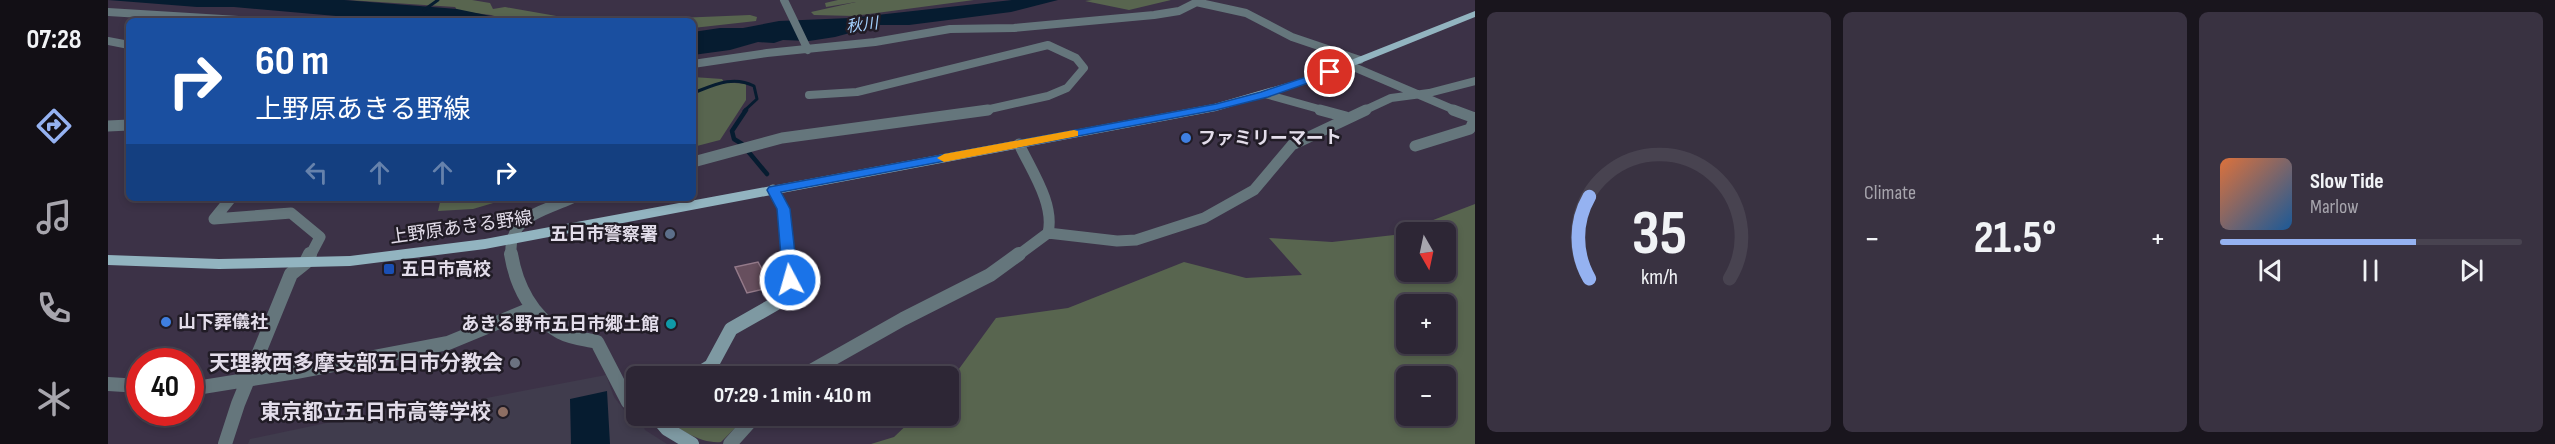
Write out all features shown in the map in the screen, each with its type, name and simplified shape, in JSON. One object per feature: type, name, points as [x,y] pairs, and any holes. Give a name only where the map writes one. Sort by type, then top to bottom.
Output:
[{"type":"main road","name":"上野原あきる野線","points":[[108,260],[219,264],[306,262],[372,258],[510,240],[1216,107],[1264,94],[1355,63],[1475,14]]},
{"type":"street","points":[[784,0],[807,48]]},
{"type":"street","points":[[696,64],[950,29],[1014,28],[1154,15],[1179,11],[1198,1],[1246,13],[1292,37],[1336,50],[1355,63],[1416,95],[1475,118],[1470,129],[1415,146]]},
{"type":"street","points":[[108,12],[206,18]]},
{"type":"street","points":[[1048,45],[1047,34],[1070,23]]},
{"type":"street","points":[[108,41],[126,44]]},
{"type":"street","points":[[696,161],[754,145],[811,133],[973,113],[1048,96],[1067,88],[1076,81],[1084,68],[1076,58],[1048,45],[857,92],[809,95]]},
{"type":"street","points":[[1048,233],[1117,241],[1136,240],[1204,218],[1254,190],[1292,145],[1346,117],[1391,98],[1416,95],[1475,81]]},
{"type":"street","points":[[1264,94],[1346,117]]},
{"type":"street","points":[[108,126],[126,125]]},
{"type":"street","points":[[820,366],[903,319],[990,275],[1048,233],[1051,220],[1039,186],[1019,144]]},
{"type":"street","points":[[711,366],[731,329],[775,304],[790,280],[783,209],[773,190]]},
{"type":"street","points":[[225,444],[248,379],[291,274],[306,262],[320,237],[291,213],[214,219],[229,201]]},
{"type":"street","points":[[566,201],[515,226],[509,252],[522,293],[533,308],[559,332],[597,342],[626,398]]},
{"type":"street","points":[[204,387],[296,372],[448,343],[533,308]]},
{"type":"street","points":[[108,384],[126,385]]},
{"type":"street","points":[[665,426],[692,444]]},
{"type":"street","points":[[730,444],[746,426]]},
{"type":"shaded area","name":"東京都立五日市高等学校","points":[[606,375],[614,397],[626,412],[626,426],[643,426],[645,430],[667,444],[248,444],[250,439],[431,401],[434,408]]},
{"type":"green space","points":[[348,0],[472,0],[490,3],[493,9],[505,7],[568,18],[501,18],[458,11],[455,7]]},
{"type":"green space","points":[[838,0],[974,0],[854,16],[814,15],[811,12],[856,2],[826,7],[825,3]]},
{"type":"green space","points":[[1171,0],[1129,10],[1085,1]]},
{"type":"green space","points":[[750,15],[757,17],[756,21],[696,28],[696,18],[678,18]]},
{"type":"green space","points":[[696,77],[746,84],[746,100],[720,140],[696,146]]},
{"type":"green space","points":[[440,201],[500,201],[473,209],[438,211]]},
{"type":"green space","points":[[1475,204],[1475,444],[871,444],[894,437],[906,426],[959,426],[959,369],[996,318],[1068,308],[1184,262],[1246,278],[1302,275],[1269,238],[1332,242],[1396,234],[1396,282],[1456,282],[1456,222],[1428,222]]},
{"type":"green space","points":[[677,426],[737,426],[721,442],[706,441]]},
{"type":"water","points":[[108,0],[344,0],[457,9],[500,18],[396,18],[392,16],[359,18],[234,7],[197,7]]},
{"type":"water","name":"秋川","points":[[1012,0],[1058,0],[1011,12],[909,25],[879,25],[835,37],[809,41],[758,42],[730,50],[696,55],[696,32],[743,28],[779,21],[850,18]]},
{"type":"water","points":[[607,391],[610,444],[571,444],[570,399]]},
{"type":"building","points":[[758,262],[772,287],[747,293],[735,267]]},
{"type":"waterway","points":[[424,10],[438,0]]},
{"type":"waterway","points":[[696,92],[731,81],[754,86],[757,99],[744,111]]},
{"type":"waterway","points":[[746,110],[732,131],[734,139],[742,144],[767,174]]},
{"type":"slow traffic","points":[[944,158],[1074,134]]},
{"type":"place","name":"ファミリーマート","points":[[1186,138]]},
{"type":"place","name":"五日市警察署","points":[[670,234]]},
{"type":"place","name":"五日市高校","points":[[389,269]]},
{"type":"place","name":"山下葬儀社","points":[[166,322]]},
{"type":"place","name":"あきる野市五日市郷土館","points":[[671,324]]},
{"type":"place","name":"天理教西多摩支部五日市分教会","points":[[515,363]]},
{"type":"place","name":"東京都立五日市高等学校","points":[[503,412]]},
{"type":"route","points":[[790,280],[783,209],[773,190],[1216,107],[1330,72]]}]
